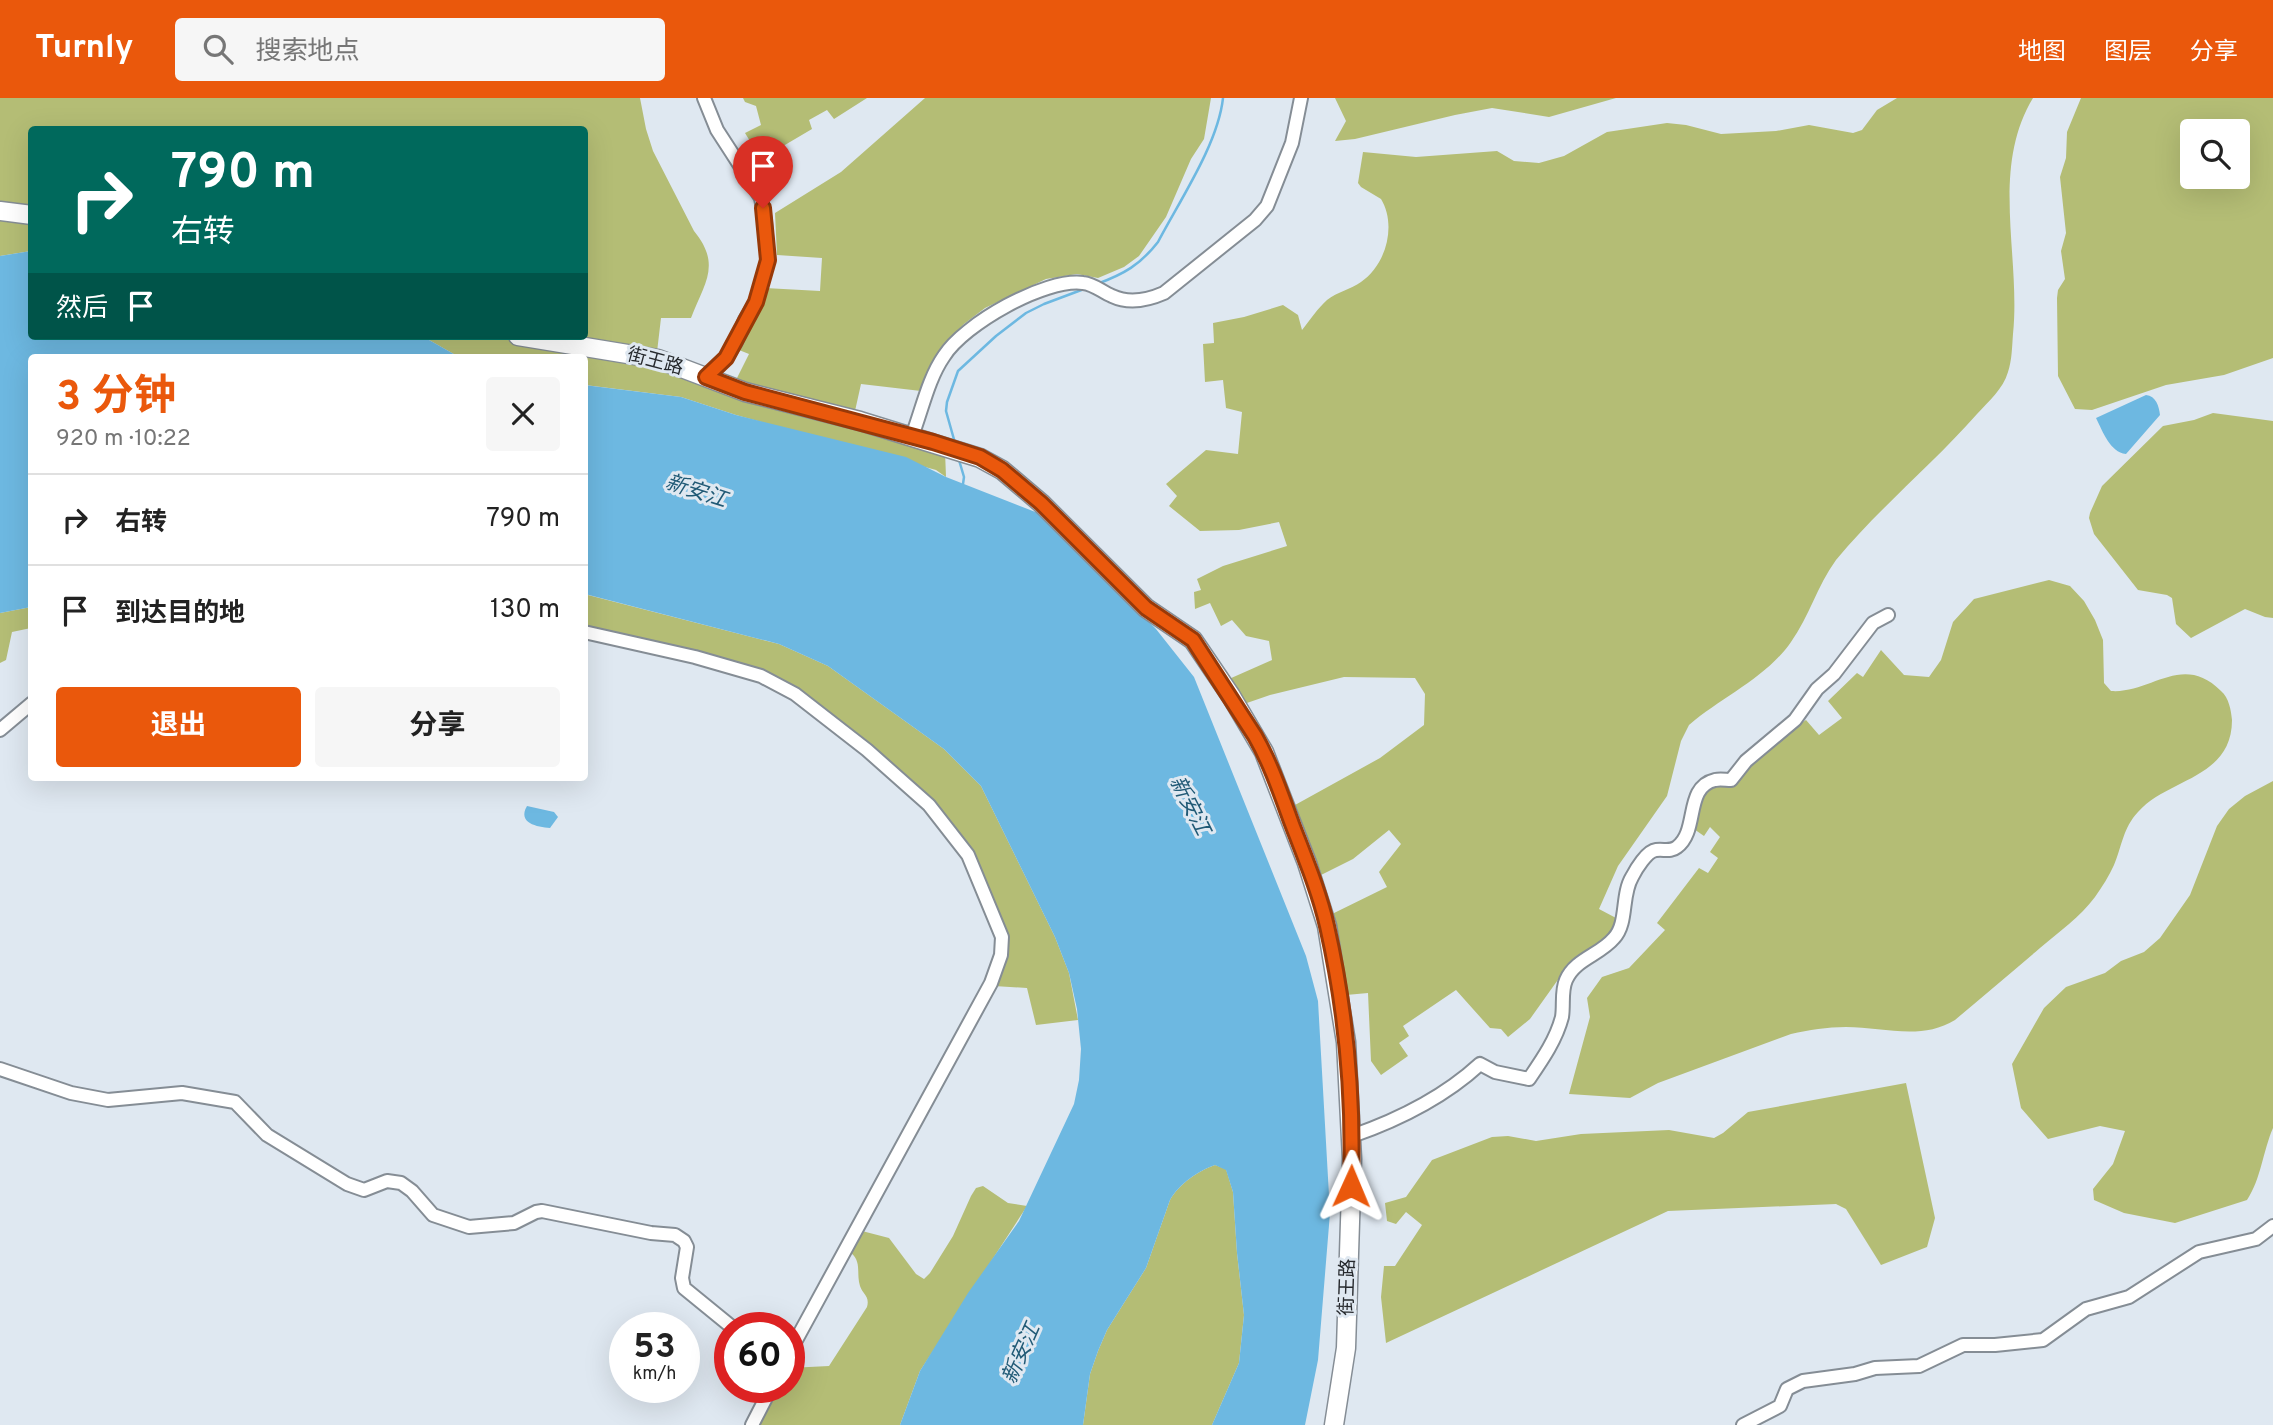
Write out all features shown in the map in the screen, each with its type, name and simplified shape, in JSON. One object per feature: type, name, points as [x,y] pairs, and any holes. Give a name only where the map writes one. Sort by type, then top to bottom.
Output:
[{"type":"main road","points":[[0,211],[28,214]]},
{"type":"main road","name":"街王路","points":[[542,340],[658,359],[745,392],[912,436],[980,457],[1016,481],[1041,503],[1146,608],[1193,640],[1260,744],[1271,767],[1327,926],[1346,1042],[1352,1136],[1346,1348],[1334,1425]]},
{"type":"street","points":[[704,98],[717,130],[761,198],[768,260],[756,302],[736,342],[726,358],[706,377]]},
{"type":"street","points":[[912,436],[943,356],[959,338],[1003,307],[1056,284],[1070,282],[1088,284],[1126,300],[1154,297],[1164,293],[1255,220],[1272,198],[1292,143],[1301,98]]},
{"type":"street","points":[[1352,1136],[1376,1128],[1434,1099],[1480,1064],[1495,1072],[1529,1079],[1547,1053],[1560,1023],[1566,979],[1577,965],[1615,936],[1620,927],[1631,877],[1649,853],[1678,846],[1688,831],[1700,790],[1714,780],[1731,780],[1746,761],[1795,720],[1817,689],[1834,674],[1873,623],[1888,615]]},
{"type":"street","points":[[588,633],[749,672],[795,694],[867,750],[929,805],[943,821],[968,855],[1000,931],[1001,956],[991,983],[805,1324]]},
{"type":"street","points":[[0,730],[28,706]]},
{"type":"street","points":[[0,1069],[71,1093],[108,1100],[182,1093],[235,1102],[278,1142],[347,1184],[364,1189],[387,1181],[401,1183],[412,1191],[433,1215],[469,1227],[514,1223],[539,1211],[651,1233],[675,1235],[687,1247],[682,1278],[684,1288],[714,1312]]},
{"type":"street","points":[[1743,1425],[1780,1406],[1787,1389],[1803,1381],[1856,1374],[1875,1368],[1919,1366],[1963,1345],[2043,1340],[2086,1309],[2129,1297],[2199,1252],[2256,1239],[2273,1226]]},
{"type":"street","points":[[752,1425],[763,1403]]},
{"type":"green space","points":[[0,98],[640,98],[653,151],[702,243],[709,265],[705,284],[691,318],[661,318],[657,352],[580,340],[588,340],[588,126],[28,126],[28,206],[0,202]]},
{"type":"green space","points":[[743,98],[867,98],[834,119],[827,110],[809,120],[812,129],[761,159],[745,133],[761,125],[756,106],[745,102]]},
{"type":"green space","points":[[925,98],[1211,98],[1204,139],[1191,159],[1166,217],[1139,256],[1124,267],[1098,278],[1077,274],[1046,279],[985,308],[964,324],[946,343],[921,391],[861,384],[855,411],[735,382],[749,354],[739,350],[754,320],[765,288],[820,291],[822,258],[777,255],[775,213],[841,172]]},
{"type":"green space","points":[[1335,98],[1616,98],[1549,117],[1492,108],[1355,139],[1335,141],[1346,121]]},
{"type":"green space","points":[[1897,98],[2033,98],[2020,125],[2013,154],[2010,214],[2014,305],[2011,358],[2003,384],[1960,433],[1870,522],[1836,560],[1797,632],[1781,655],[1756,677],[1689,725],[1681,741],[1667,796],[1618,866],[1599,909],[1616,918],[1612,935],[1572,960],[1530,1019],[1508,1037],[1501,1029],[1490,1028],[1456,990],[1403,1026],[1409,1036],[1399,1043],[1408,1056],[1381,1075],[1371,1061],[1368,993],[1346,995],[1330,915],[1387,887],[1379,872],[1401,844],[1389,830],[1353,859],[1317,877],[1295,805],[1380,758],[1424,725],[1425,694],[1415,678],[1344,677],[1244,704],[1229,679],[1272,660],[1269,641],[1246,636],[1232,620],[1221,626],[1210,603],[1195,609],[1194,592],[1201,590],[1197,579],[1223,566],[1287,546],[1279,522],[1239,530],[1200,531],[1169,506],[1177,496],[1166,484],[1206,450],[1238,454],[1242,412],[1226,408],[1223,380],[1205,382],[1203,344],[1214,343],[1213,323],[1283,305],[1298,315],[1302,330],[1327,300],[1370,275],[1383,255],[1388,221],[1381,199],[1358,183],[1363,152],[1416,157],[1497,151],[1514,161],[1539,163],[1564,156],[1607,132],[1667,123],[1721,134],[1776,131],[1809,125],[1853,133],[1862,130],[1877,110]]},
{"type":"green space","points":[[2081,98],[2273,98],[2273,358],[2224,375],[2166,385],[2092,410],[2075,409],[2058,376],[2057,298],[2058,290],[2065,279],[2061,251],[2066,233],[2060,177],[2066,158],[2067,132]]},
{"type":"green space","points":[[0,217],[28,220],[28,251],[0,256]]},
{"type":"green space","points":[[429,340],[516,340],[631,359],[945,451],[946,477],[936,470],[736,415],[681,397],[588,385],[588,354],[454,354]]},
{"type":"green space","points":[[2213,413],[2273,421],[2273,618],[2245,609],[2191,638],[2176,624],[2172,598],[2138,590],[2094,534],[2089,518],[2102,486],[2163,426]]},
{"type":"green space","points":[[2049,580],[2070,586],[2084,601],[2095,620],[2103,640],[2104,683],[2111,691],[2140,687],[2180,675],[2193,675],[2207,680],[2224,694],[2232,720],[2229,739],[2222,754],[2210,766],[2151,801],[2133,818],[2110,873],[2083,911],[1955,1020],[1942,1026],[1915,1031],[1846,1027],[1805,1031],[1658,1083],[1630,1098],[1569,1094],[1590,1017],[1587,998],[1602,977],[1629,968],[1665,930],[1657,923],[1699,868],[1708,873],[1718,858],[1710,852],[1720,837],[1710,827],[1704,836],[1691,827],[1701,792],[1806,720],[1819,735],[1842,718],[1828,701],[1857,673],[1863,677],[1881,650],[1904,675],[1929,677],[1941,660],[1953,622],[1974,599]]},
{"type":"green space","points":[[588,595],[779,644],[828,666],[944,749],[981,786],[1055,937],[1069,973],[1078,1020],[1036,1025],[1027,988],[994,986],[1005,935],[935,805],[794,691],[588,628]]},
{"type":"green space","points":[[28,608],[28,629],[12,632],[6,660],[0,663],[0,613]]},
{"type":"green space","points":[[2273,781],[2273,1128],[2259,1174],[2247,1200],[2175,1223],[2124,1213],[2094,1200],[2093,1189],[2113,1164],[2125,1131],[2100,1126],[2048,1139],[2021,1108],[2012,1064],[2044,1008],[2066,987],[2105,973],[2121,961],[2144,952],[2160,938],[2190,895],[2217,826],[2229,809],[2245,796]]},
{"type":"green space","points":[[1906,1083],[1935,1218],[1927,1247],[1881,1265],[1846,1209],[1836,1204],[1668,1211],[1386,1343],[1381,1297],[1384,1266],[1395,1266],[1422,1225],[1406,1212],[1396,1224],[1387,1221],[1385,1203],[1406,1197],[1432,1160],[1492,1137],[1508,1136],[1536,1141],[1581,1134],[1669,1130],[1714,1138],[1748,1112]]},
{"type":"green space","points":[[1215,1165],[1226,1169],[1233,1192],[1244,1315],[1239,1363],[1212,1425],[1083,1425],[1090,1374],[1098,1351],[1107,1330],[1146,1268],[1170,1200],[1190,1179]]},
{"type":"green space","points":[[983,1186],[1008,1203],[1027,1206],[920,1371],[900,1425],[759,1425],[770,1403],[805,1403],[805,1367],[829,1366],[867,1307],[867,1298],[859,1281],[858,1264],[851,1253],[862,1231],[889,1238],[916,1274],[924,1279],[953,1236],[976,1188]]},
{"type":"water","points":[[28,251],[28,340],[429,340],[454,354],[28,354],[28,608],[0,613],[0,256]]},
{"type":"water","name":"新安江","points":[[588,385],[681,397],[736,415],[906,457],[946,477],[1043,515],[1156,629],[1194,677],[1306,956],[1318,1001],[1330,1213],[1318,1360],[1305,1425],[1212,1425],[1239,1363],[1244,1315],[1233,1192],[1226,1170],[1215,1165],[1190,1179],[1170,1200],[1146,1268],[1107,1330],[1098,1351],[1090,1374],[1083,1425],[900,1425],[920,1371],[968,1293],[1019,1221],[1074,1104],[1081,1049],[1077,1009],[1069,973],[1055,937],[981,786],[944,749],[828,666],[779,644],[588,595]]},
{"type":"water","points":[[2146,395],[2155,399],[2160,415],[2126,454],[2116,450],[2096,418]]},
{"type":"water","points":[[527,806],[554,812],[558,817],[550,828],[534,825],[526,820]]},
{"type":"waterway","points":[[1097,284],[1131,268],[1158,242],[1206,153],[1220,116],[1223,98]]},
{"type":"waterway","points":[[955,443],[946,411],[958,371],[1026,313],[1084,289]]},
{"type":"waterway","points":[[959,460],[964,477],[963,484]]},
{"type":"route","points":[[763,208],[768,260],[756,302],[726,358],[706,377],[745,392],[933,442],[980,457],[1002,470],[1041,503],[1146,608],[1193,640],[1231,696],[1264,752],[1280,790],[1327,926],[1346,1042],[1351,1116],[1351,1186]]}]
